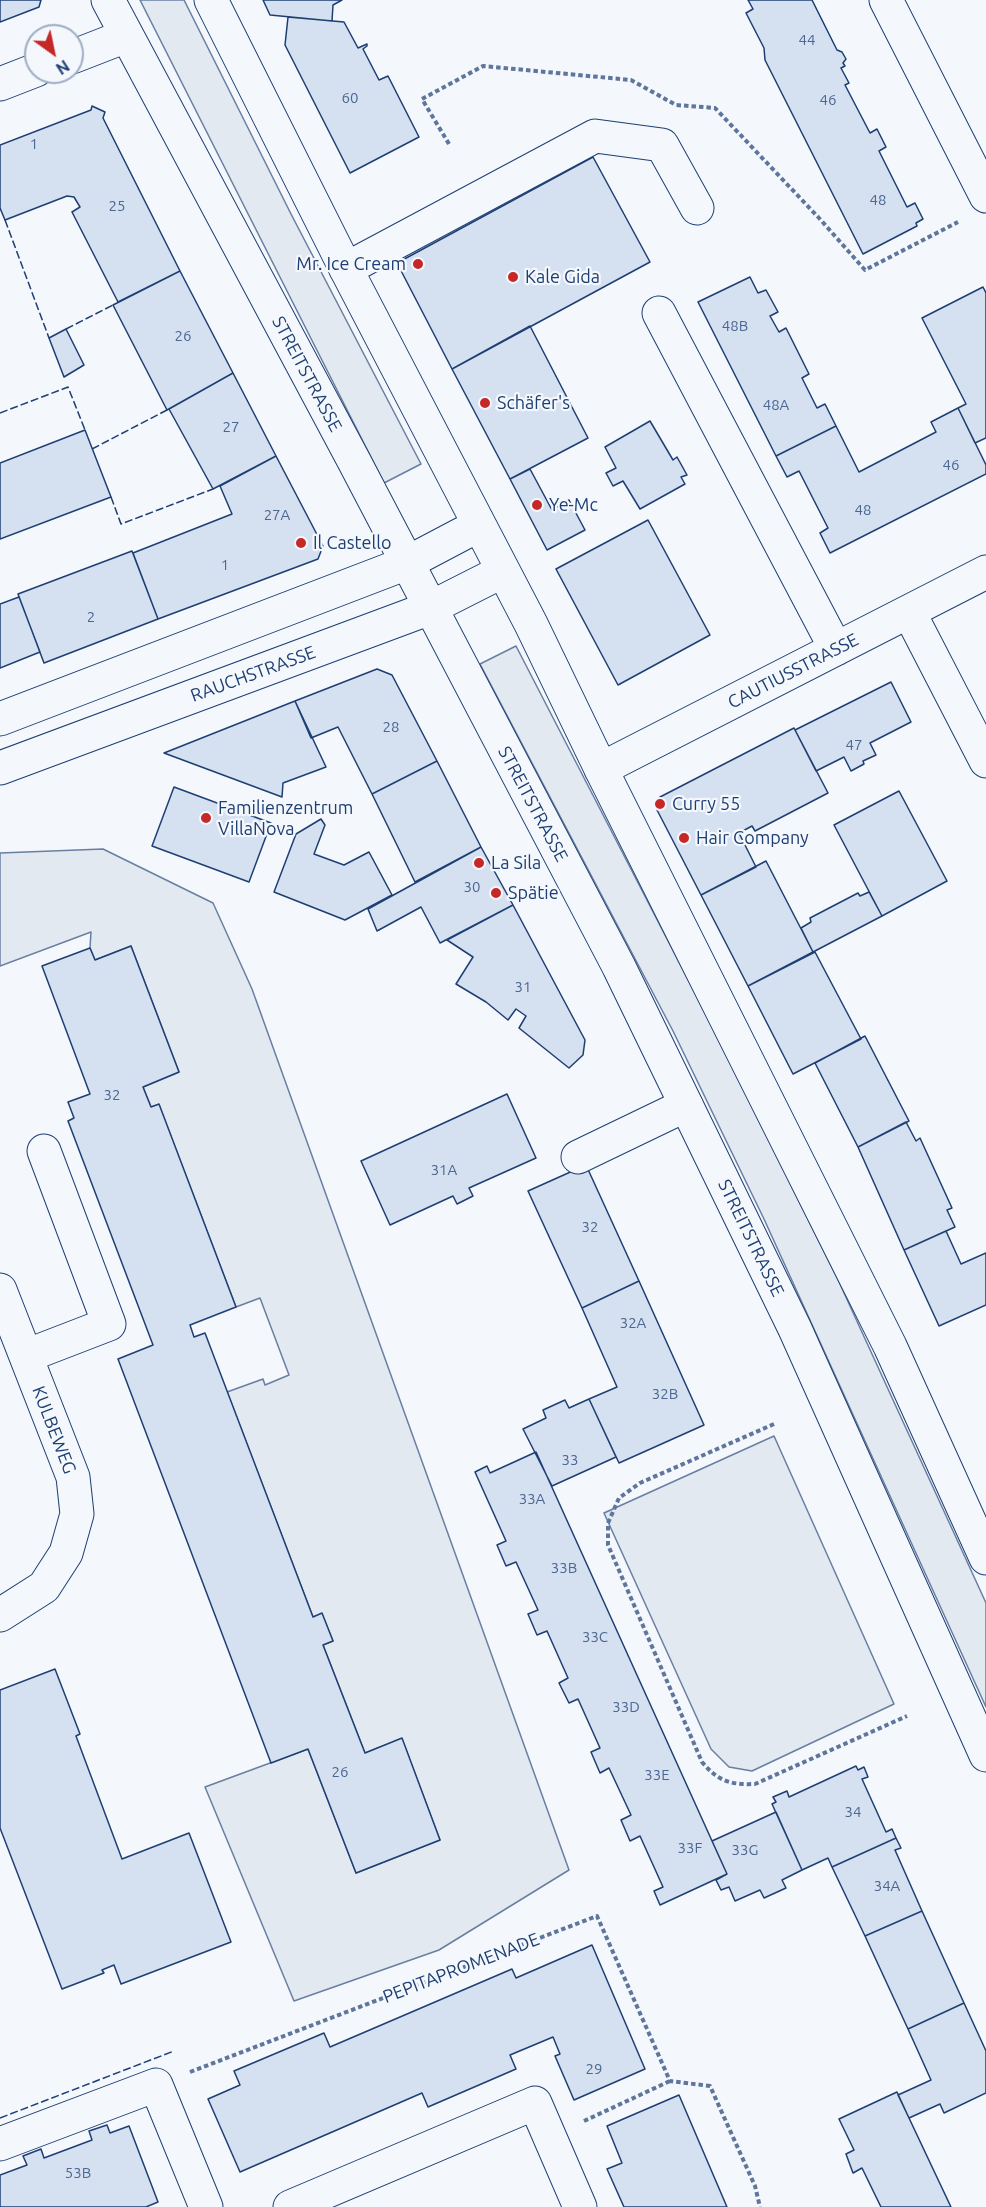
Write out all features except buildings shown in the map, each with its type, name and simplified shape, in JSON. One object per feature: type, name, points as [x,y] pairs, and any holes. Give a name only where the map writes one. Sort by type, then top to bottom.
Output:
[{"type":"main road","name":"STREITSTRASSE","points":[[108,0],[619,967],[795,1329],[986,1755]]},
{"type":"main road","points":[[212,0],[346,269],[503,571],[885,1336],[986,1557]]},
{"type":"main road","points":[[886,0],[986,196]]},
{"type":"main road","points":[[84,52],[126,36]]},
{"type":"main road","points":[[0,84],[24,75]]},
{"type":"main road","points":[[346,269],[596,136],[662,145],[697,208]]},
{"type":"main road","points":[[659,313],[836,650]]},
{"type":"main road","points":[[0,719],[407,563],[479,525]]},
{"type":"main road","name":"RAUCHSTRASSE","points":[[0,768],[430,608],[503,571]]},
{"type":"main road","name":"CAUTIUSSTRASSE","points":[[601,769],[986,572]]},
{"type":"main road","points":[[909,612],[986,761]]},
{"type":"main road","points":[[578,1157],[686,1105]]},
{"type":"main road","points":[[26,1356],[109,1324],[44,1151]]},
{"type":"main road","name":"KULBEWEG","points":[[0,1290],[73,1477],[77,1514],[66,1553],[44,1587],[0,1615]]},
{"type":"main road","points":[[0,2144],[156,2085],[206,2207]]},
{"type":"main road","points":[[290,2207],[536,2103],[580,2207]]},
{"type":"path","points":[[774,1424],[640,1483],[619,1498],[608,1523],[608,1545],[702,1762],[713,1774],[735,1784],[755,1784],[907,1716]]},
{"type":"path","name":"PEPITAPROMENADE","points":[[156,2085],[597,1916],[670,2081]]},
{"type":"path","points":[[550,2138],[670,2081],[710,2086],[755,2186],[760,2207]]},
{"type":"shaded area","points":[[140,0],[184,0],[291,214],[421,464],[384,483]]},
{"type":"shaded area","points":[[516,646],[717,1036],[839,1282],[986,1603],[986,1707],[764,1219],[673,1031],[480,664]]},
{"type":"shaded area","points":[[103,849],[213,903],[252,989],[569,1870],[439,1950],[294,2001],[205,1787],[308,1749],[356,1873],[440,1840],[402,1739],[365,1753],[323,1645],[333,1641],[322,1614],[313,1617],[227,1392],[263,1379],[265,1385],[289,1375],[260,1298],[236,1307],[159,1105],[151,1107],[143,1087],[179,1072],[131,946],[95,960],[90,948],[91,932],[0,966],[0,853]]},
{"type":"shaded area","points":[[774,1436],[894,1704],[752,1771],[729,1767],[711,1749],[604,1513]]},
{"type":"fence","points":[[5,220],[49,338]]},
{"type":"fence","points":[[66,329],[113,305]]},
{"type":"fence","points":[[0,413],[68,387],[85,430]]},
{"type":"fence","points":[[92,449],[167,410]]},
{"type":"fence","points":[[111,497],[121,524],[213,489]]},
{"type":"fence","points":[[0,2118],[174,2051]]},
{"type":"place","name":"Mr. Ice Cream","points":[[418,264]]},
{"type":"place","name":"Kale Gida","points":[[513,277]]},
{"type":"place","name":"Schäfer's","points":[[485,403]]},
{"type":"place","name":"Ye-Mc","points":[[537,505]]},
{"type":"place","name":"Il Castello","points":[[301,543]]},
{"type":"place","name":"Curry 55","points":[[660,804]]},
{"type":"place","name":"Familienzentrum VillaNova","points":[[206,818]]},
{"type":"place","name":"Hair Company","points":[[684,838]]},
{"type":"place","name":"La Sila","points":[[479,863]]},
{"type":"place","name":"Spätie","points":[[496,893]]}]
